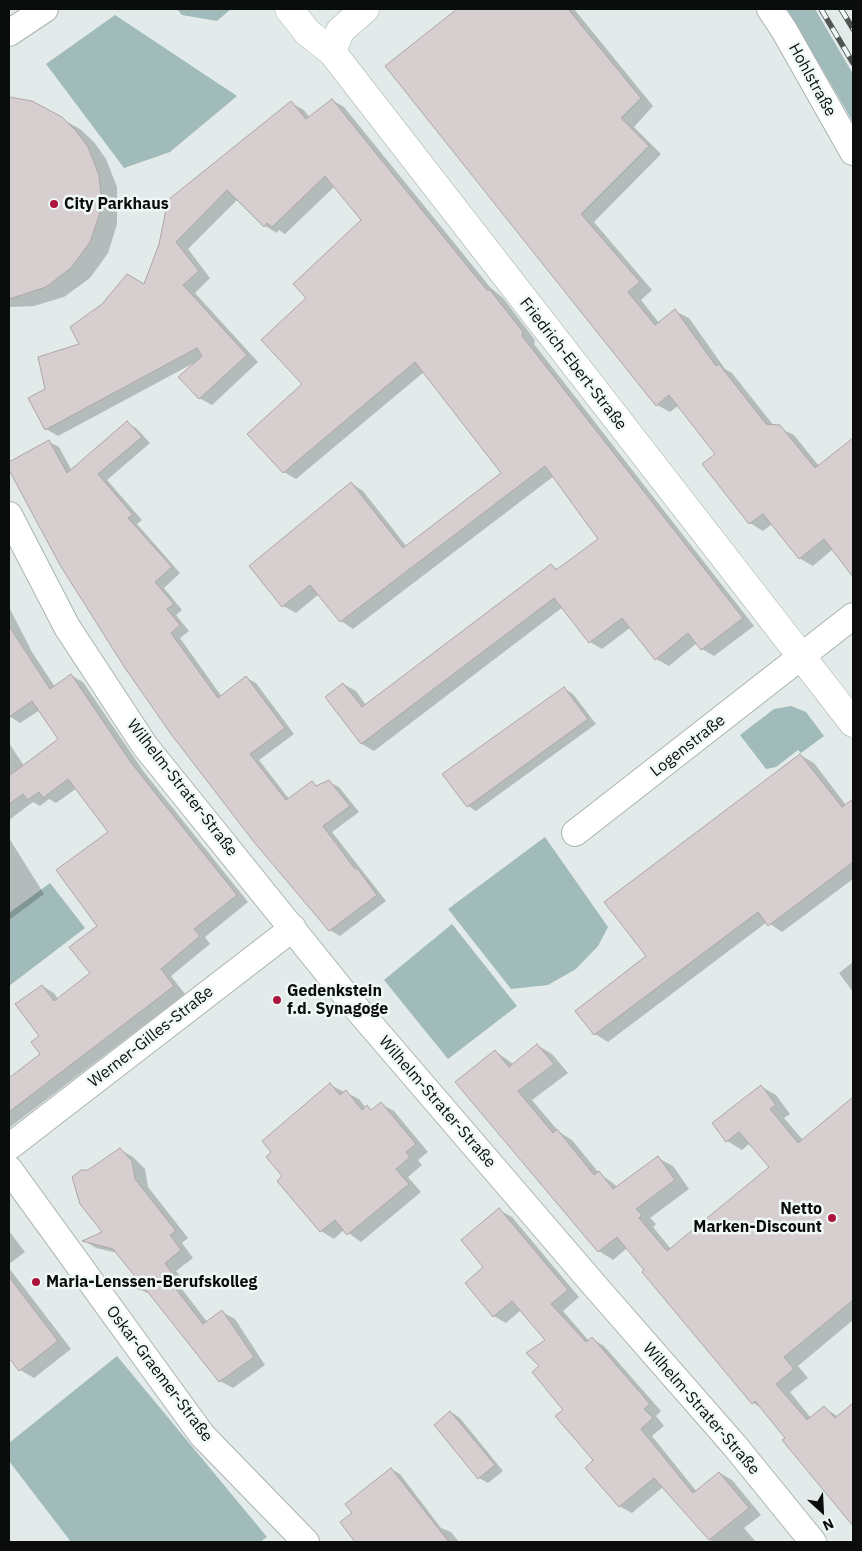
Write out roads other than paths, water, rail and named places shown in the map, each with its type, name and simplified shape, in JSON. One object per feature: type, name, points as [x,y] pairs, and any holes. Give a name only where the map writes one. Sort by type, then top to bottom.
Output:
[{"type":"main road","name":"Friedrich-Ebert-Straße","points":[[289,9],[307,32],[332,52],[853,723]]},
{"type":"main road","points":[[332,52],[340,31],[365,9]]},
{"type":"street","points":[[9,34],[45,9]]},
{"type":"street","points":[[304,9],[316,22],[332,52]]},
{"type":"street","name":"Hohlstraße","points":[[770,9],[784,30],[853,152]]},
{"type":"street","name":"Wilhelm-Strater-Straße","points":[[9,515],[67,627],[145,746],[352,1003],[735,1446],[813,1542]]},
{"type":"street","name":"Logenstraße","points":[[575,833],[802,658],[853,616]]},
{"type":"street","name":"Werner-Gilles-Straße","points":[[9,1147],[293,928]]},
{"type":"street","name":"Oskar-Graemer-Straße","points":[[9,1169],[202,1435],[306,1542]]},
{"type":"railway","points":[[821,9],[853,63]]},
{"type":"railway","points":[[841,9],[853,29]]},
{"type":"place","name":"City Parkhaus","points":[[54,204]]},
{"type":"place","name":"Gedenkstein f.d. Synagoge","points":[[277,1000]]},
{"type":"place","name":"Netto Marken-Discount","points":[[832,1218]]},
{"type":"place","name":"Maria-Lenssen-Berufskolleg","points":[[36,1282]]}]
